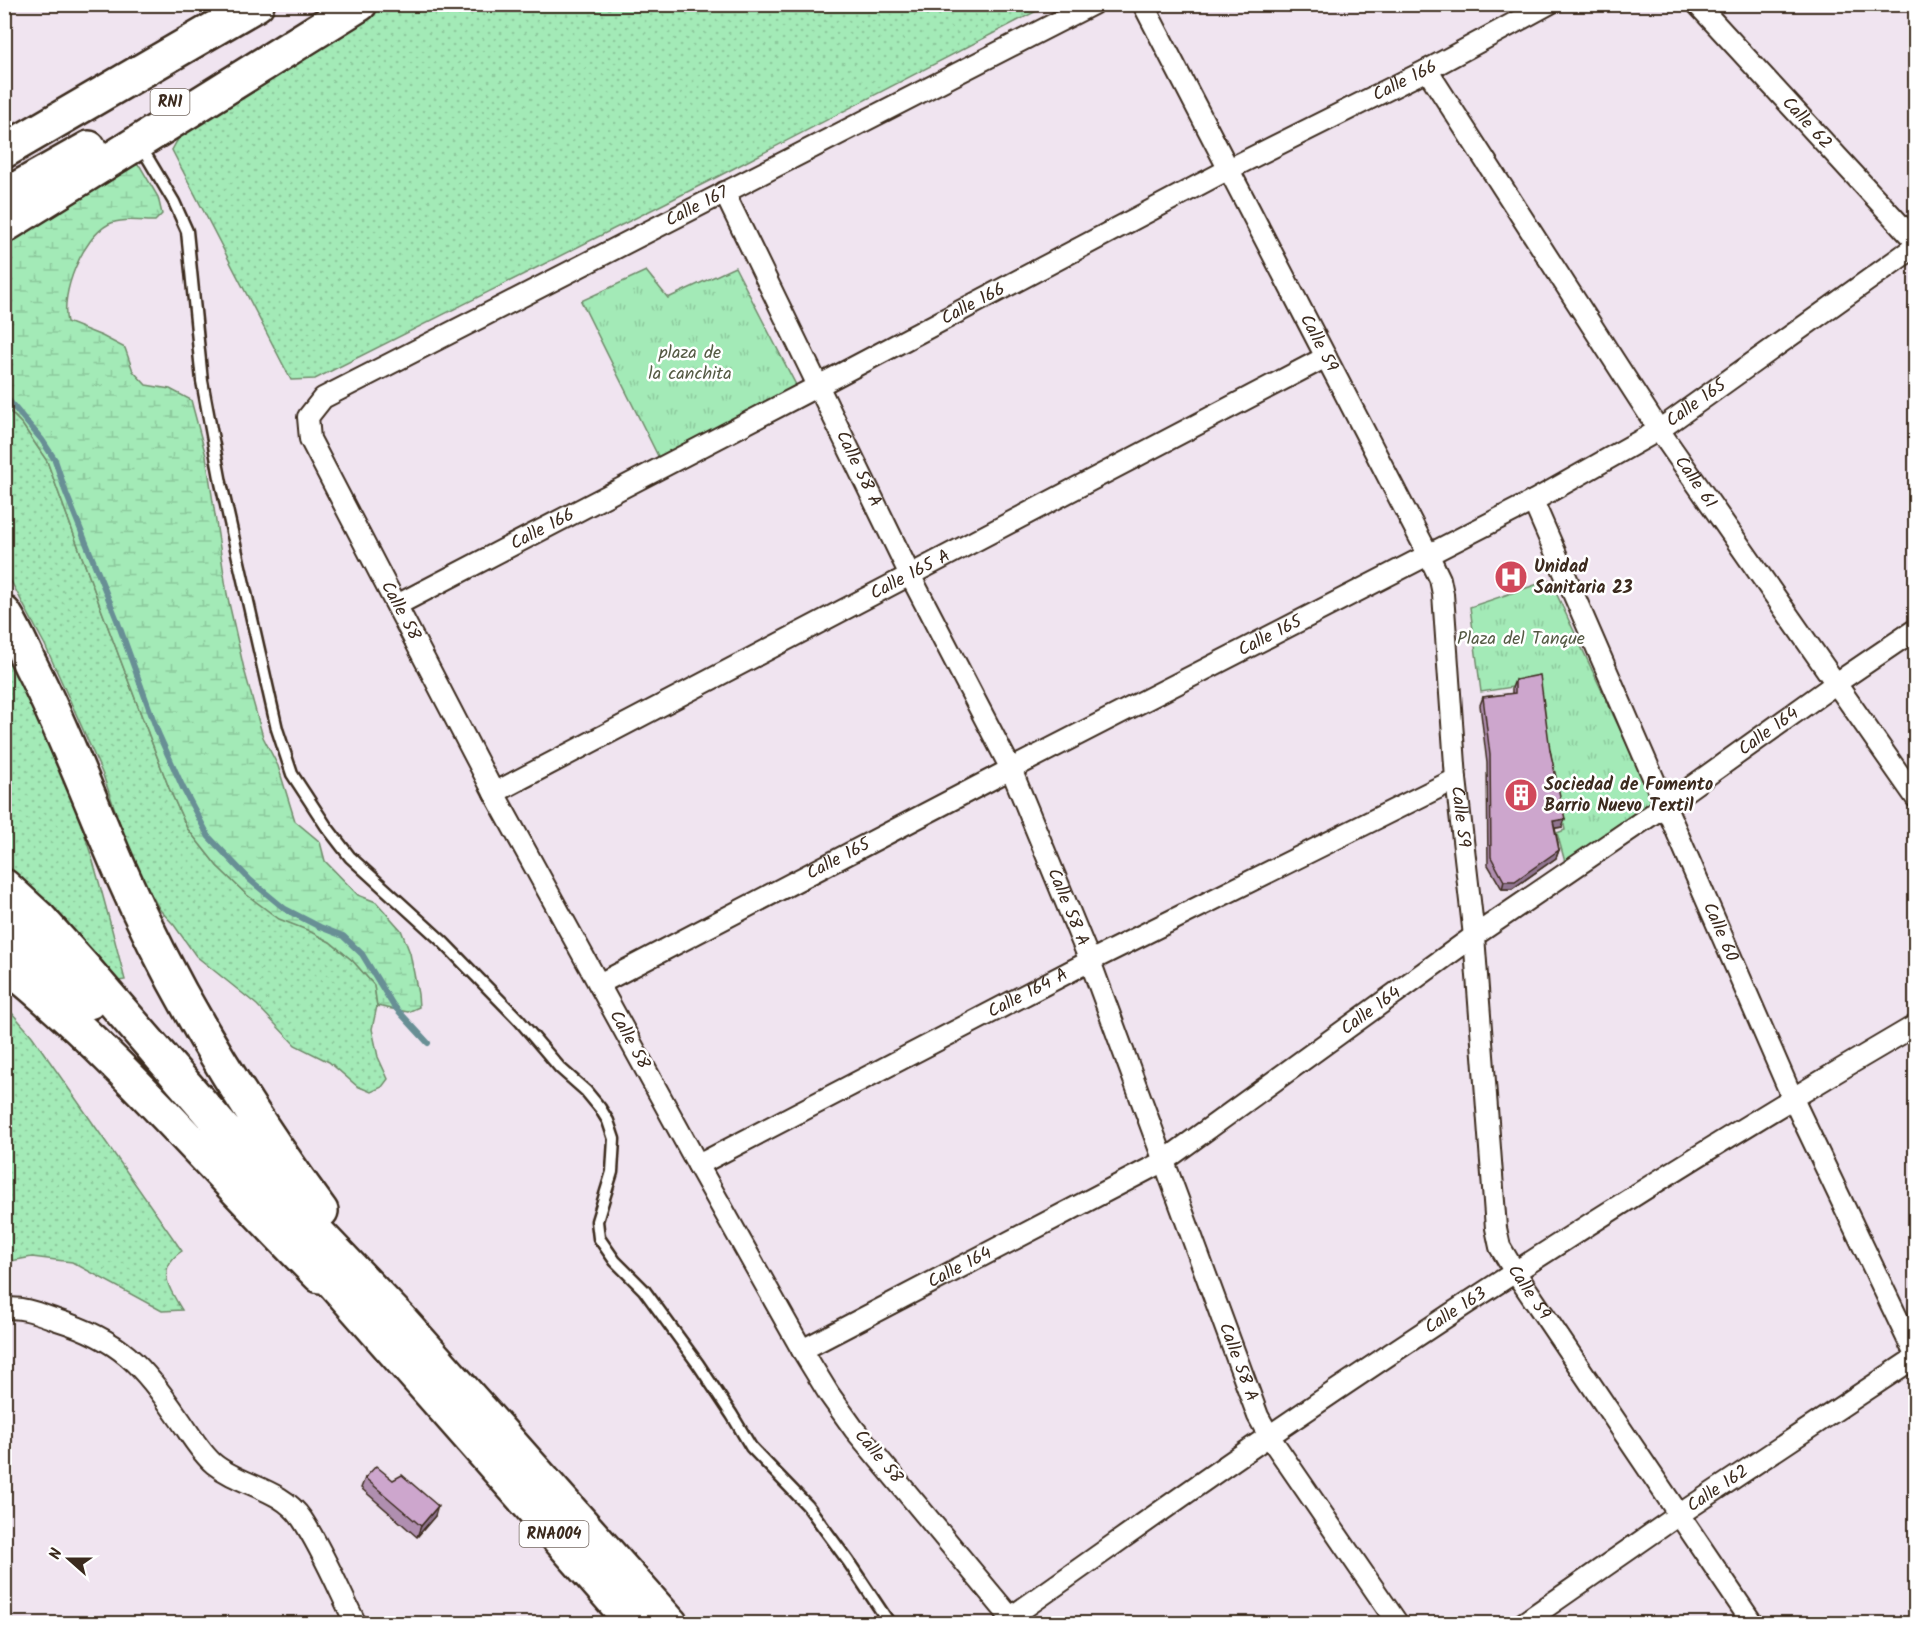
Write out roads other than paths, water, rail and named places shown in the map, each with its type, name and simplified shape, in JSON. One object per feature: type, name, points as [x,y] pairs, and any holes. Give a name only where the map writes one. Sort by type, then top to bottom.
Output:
[{"type":"highway","name":"RN1","points":[[4,151],[257,4]]},
{"type":"highway","name":"RN1","points":[[4,196],[232,66],[333,4]]},
{"type":"highway","points":[[4,226],[360,4]]},
{"type":"highway","points":[[4,613],[60,723],[120,871],[170,974],[241,1098],[285,1161],[391,1329]]},
{"type":"highway","points":[[4,886],[71,953],[272,1185],[391,1329]]},
{"type":"highway","points":[[4,921],[90,1004],[391,1329]]},
{"type":"highway","points":[[4,963],[43,994],[115,1062],[273,1229],[391,1329]]},
{"type":"highway","name":"RNA004","points":[[391,1329],[474,1444],[634,1623]]},
{"type":"highway","name":"RNA004","points":[[391,1329],[513,1445],[671,1623]]},
{"type":"highway","points":[[474,1444],[616,1623]]},
{"type":"highway","points":[[513,1445],[695,1623]]},
{"type":"street","name":"Calle 167","points":[[308,417],[323,398],[1093,4]]},
{"type":"street","name":"Calle 59","points":[[1143,4],[1440,579],[1456,779],[1474,936],[1496,1228],[1500,1247],[1753,1623]]},
{"type":"street","name":"Calle 166","points":[[397,604],[818,386],[1229,169],[1427,70],[1549,4]]},
{"type":"street","name":"Calle 62","points":[[1697,4],[1916,244]]},
{"type":"street","name":"Calle 61","points":[[1427,70],[1659,430],[1916,798]]},
{"type":"street","name":"Calle 58 A","points":[[724,192],[910,575],[1011,769],[1090,961],[1254,1405],[1269,1436],[1398,1623]]},
{"type":"street","name":"Calle 165","points":[[599,984],[1533,501],[1659,430],[1916,244]]},
{"type":"street","name":"Calle 165 A","points":[[494,793],[1326,357]]},
{"type":"street","name":"Calle 58","points":[[308,417],[310,439],[494,793],[802,1350],[854,1429],[1013,1620]]},
{"type":"street","name":"Calle 60","points":[[1533,501],[1792,1097],[1916,1357]]},
{"type":"street","name":"Calle 164","points":[[802,1350],[1164,1161],[1474,936],[1666,805],[1916,629]]},
{"type":"street","name":"Calle 164 A","points":[[698,1165],[1090,961],[1456,779]]},
{"type":"street","name":"Calle 163","points":[[1013,1620],[1269,1436],[1515,1272],[1792,1097],[1916,1025]]},
{"type":"street","points":[[4,1309],[27,1310],[82,1328],[106,1339],[133,1359],[156,1386],[200,1448],[214,1463],[233,1476],[270,1492],[286,1502],[301,1517],[356,1623]]},
{"type":"street","name":"Calle 162","points":[[1522,1623],[1680,1514],[1916,1357]]},
{"type":"lane","points":[[138,143],[174,202],[186,231],[202,381],[221,483],[277,729],[292,774],[326,826],[350,857],[442,942],[519,1020],[560,1068],[586,1091],[600,1108],[608,1121],[614,1139],[612,1172],[597,1221],[599,1238],[615,1261],[644,1290],[698,1364],[751,1447],[814,1514],[890,1623]]},
{"type":"waterway","points":[[4,395],[42,440],[55,460],[158,733],[209,837],[250,880],[285,909],[343,936],[362,954],[393,1005],[428,1043]]},
{"type":"place","name":"Unidad Sanitaria 23","points":[[1511,577]]},
{"type":"place","name":"Sociedad de Fomento Barrio Nuevo Textil","points":[[1521,795]]},
{"type":"park label","name":"plaza de la canchita","points":[[690,364]]},
{"type":"park label","name":"Plaza del Tanque","points":[[1521,639]]}]
